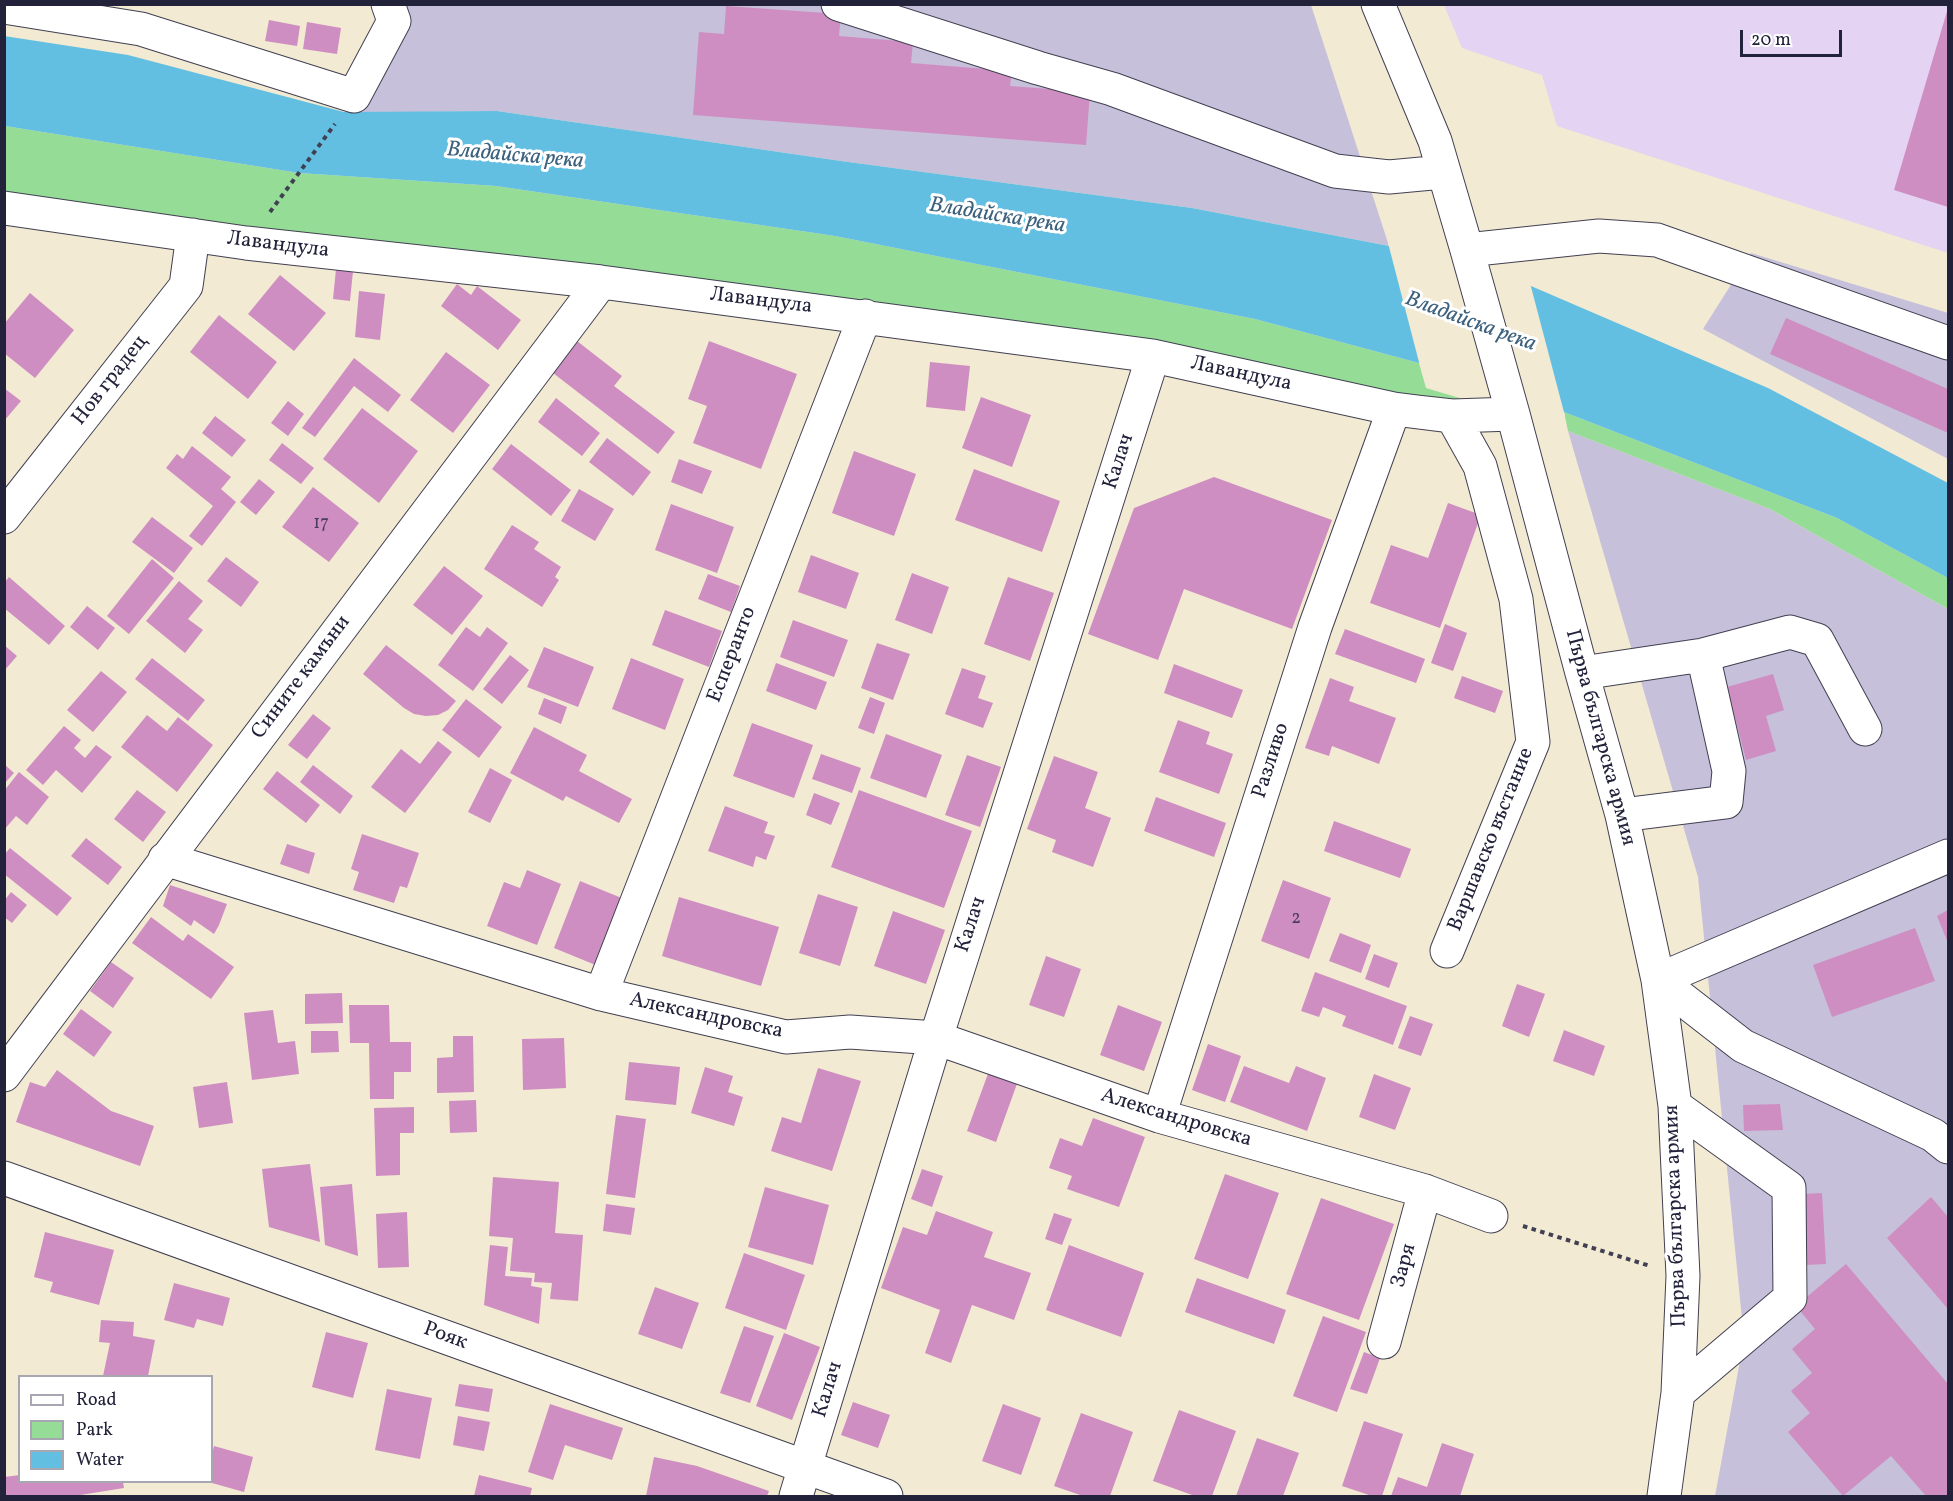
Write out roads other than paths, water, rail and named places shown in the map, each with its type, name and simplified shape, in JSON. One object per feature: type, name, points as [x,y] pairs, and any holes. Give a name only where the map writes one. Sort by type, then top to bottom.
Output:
[{"type":"street","points":[[4,7],[141,29],[354,96],[394,21],[388,4]]},
{"type":"street","points":[[838,4],[1112,89],[1335,171],[1389,177],[1443,172]]},
{"type":"street","name":"Първа българска армия","points":[[1378,4],[1435,141],[1467,250],[1581,673],[1622,815],[1658,980],[1675,1106],[1683,1276],[1678,1394],[1664,1497]]},
{"type":"street","name":"Лавандула","points":[[4,208],[258,244],[601,282],[1154,356],[1394,408],[1452,416],[1513,414]]},
{"type":"street","name":"Нов градец","points":[[4,517],[186,286],[193,235]]},
{"type":"street","points":[[1467,250],[1599,236],[1657,240],[1948,343]]},
{"type":"street","name":"Сините камъни","points":[[4,1075],[601,282]]},
{"type":"street","name":"Есперанто","points":[[601,994],[865,316]]},
{"type":"street","name":"Калач","points":[[801,1482],[936,1038],[1154,356]]},
{"type":"street","name":"Разливо","points":[[1159,1116],[1315,627],[1394,408]]},
{"type":"street","name":"Варшавско въстание","points":[[1447,951],[1533,742],[1516,599],[1480,466],[1452,416]]},
{"type":"street","points":[[1581,673],[1703,655],[1790,632],[1817,640],[1865,729]]},
{"type":"street","points":[[1622,815],[1726,802],[1729,771],[1703,655]]},
{"type":"street","points":[[1943,1139],[1743,1046],[1658,980],[1948,856]]},
{"type":"street","name":"Александровска","points":[[165,859],[601,994],[786,1037],[850,1032],[936,1038],[1159,1116],[1425,1191],[1491,1216]]},
{"type":"street","points":[[1675,1106],[1789,1188],[1790,1298],[1678,1394]]},
{"type":"street","name":"Рояк","points":[[4,1178],[801,1482],[886,1497]]},
{"type":"street","name":"Заря","points":[[1384,1342],[1425,1191]]},
{"type":"water","name":"Владайска река","points":[[4,36],[128,55],[344,112],[497,111],[841,161],[1192,208],[1389,246],[1531,286],[1768,388],[1948,483],[1948,578],[1837,518],[1564,412],[1419,363],[1255,319],[835,236],[496,186],[299,173],[5,126]]}]
